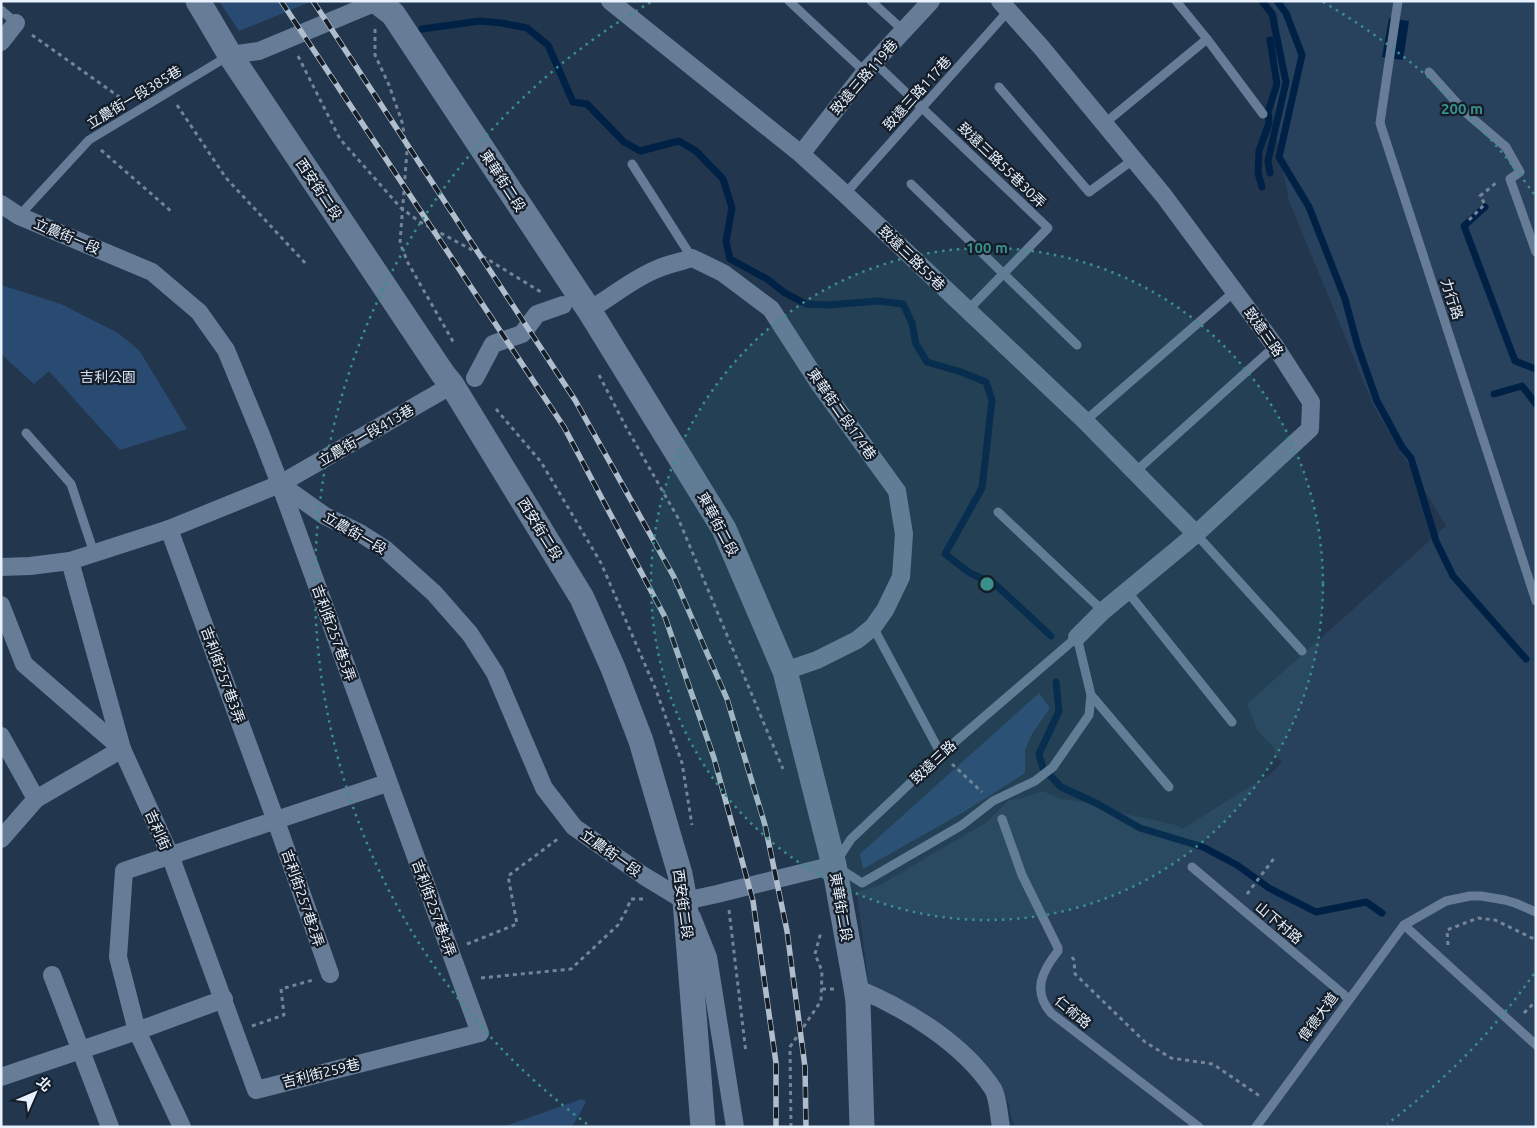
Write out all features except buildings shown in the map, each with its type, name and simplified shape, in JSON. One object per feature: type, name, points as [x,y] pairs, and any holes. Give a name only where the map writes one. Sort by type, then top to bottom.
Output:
[{"type":"street","name":"西安街二段","points":[[198,1],[230,55],[443,374],[463,382],[582,598],[613,668],[641,741],[680,874],[685,900],[703,1127]]},
{"type":"street","name":"致遠三路55巷","points":[[610,1],[801,154],[845,194],[1085,421],[1196,534]]},
{"type":"street","name":"致遠三路119巷","points":[[801,154],[870,67],[931,1]]},
{"type":"street","name":"致遠三路","points":[[1004,5],[1164,196],[1275,346],[1311,402],[1310,429],[1196,534],[1103,611],[1077,637]]},
{"type":"street","points":[[230,55],[258,51],[377,8]]},
{"type":"street","name":"東華街二段","points":[[377,8],[393,14],[589,310],[724,529],[785,671],[834,865],[846,988],[858,1002],[862,1127]]},
{"type":"street","points":[[1,42],[16,23]]},
{"type":"street","name":"立農街一段","points":[[1,204],[19,216],[152,272],[199,312],[226,350],[280,484],[325,516],[360,533],[385,549],[434,593],[470,634],[495,673],[544,788],[574,827],[644,876],[685,900]]},
{"type":"street","points":[[589,310],[610,298],[620,289],[658,268],[692,258]]},
{"type":"street","name":"東華街二段174巷","points":[[692,258],[723,273],[771,309],[820,385],[898,491],[904,534],[902,577],[885,610],[873,628],[857,640],[817,660],[785,671]]},
{"type":"street","points":[[463,382],[494,344],[522,334],[537,314],[564,305]]},
{"type":"street","name":"立農街一段413巷","points":[[280,484],[463,382]]},
{"type":"street","points":[[1,567],[30,566],[70,561],[169,529],[280,484]]},
{"type":"street","name":"吉利街257巷5弄","points":[[280,484],[387,783]]},
{"type":"street","name":"吉利街257巷3弄","points":[[169,529],[276,821]]},
{"type":"street","name":"吉利街","points":[[70,561],[122,749],[170,855],[124,871],[118,957],[137,1031],[182,1127]]},
{"type":"street","points":[[1,605],[24,664],[122,749],[36,799],[1,840]]},
{"type":"street","points":[[1,736],[36,799]]},
{"type":"street","points":[[170,855],[387,783]]},
{"type":"street","name":"吉利街257巷4弄","points":[[387,783],[480,1033]]},
{"type":"street","name":"吉利街257巷2弄","points":[[276,821],[330,974]]},
{"type":"street","name":"吉利街259巷","points":[[170,855],[256,1090],[480,1033]]},
{"type":"street","points":[[736,1127],[708,957],[685,900],[834,865]]},
{"type":"street","points":[[52,975],[110,1127]]},
{"type":"street","points":[[846,988],[880,998],[916,1018],[964,1054],[994,1091],[1001,1127]]},
{"type":"street","points":[[1,1077],[224,999]]},
{"type":"lane","name":"致遠三路55巷30弄","points":[[789,1],[870,67],[923,107],[1048,228],[967,311]]},
{"type":"lane","points":[[871,1],[904,31]]},
{"type":"lane","points":[[1176,1],[1263,114]]},
{"type":"lane","name":"力行路","points":[[1398,1],[1380,123],[1536,601]]},
{"type":"lane","name":"致遠三路117巷","points":[[845,194],[923,107],[1004,5]]},
{"type":"lane","points":[[1,10],[16,23]]},
{"type":"lane","points":[[1104,123],[1207,39]]},
{"type":"lane","name":"立農街一段385巷","points":[[19,216],[89,140],[230,55]]},
{"type":"lane","points":[[1429,72],[1465,112],[1506,147],[1520,172],[1510,179],[1536,252]]},
{"type":"lane","points":[[999,86],[1089,192],[1134,159]]},
{"type":"lane","points":[[632,164],[692,258]]},
{"type":"lane","points":[[911,184],[1077,345]]},
{"type":"lane","points":[[1085,421],[1235,291]]},
{"type":"lane","points":[[1134,472],[1275,346]]},
{"type":"lane","points":[[26,433],[71,484],[94,553]]},
{"type":"lane","points":[[998,512],[1103,611]]},
{"type":"lane","points":[[1196,534],[1302,651]]},
{"type":"lane","points":[[1127,591],[1232,722]]},
{"type":"lane","points":[[873,628],[941,754]]},
{"type":"lane","points":[[834,865],[862,883],[962,825],[993,801],[1035,781],[1053,767],[1089,715],[1092,695],[1077,637]]},
{"type":"lane","name":"致遠三路","points":[[834,865],[851,839],[941,754],[1077,637]]},
{"type":"lane","points":[[1092,695],[1169,787]]},
{"type":"lane","name":"仁術路","points":[[1002,819],[1022,875],[1058,948],[1058,951],[1045,969],[1040,985],[1043,1004],[1050,1013],[1199,1127]]},
{"type":"lane","name":"山下村路","points":[[1192,868],[1349,999]]},
{"type":"lane","points":[[1536,912],[1505,900],[1470,896],[1446,901],[1404,925],[1536,1045]]},
{"type":"lane","name":"偉德大道","points":[[1256,1127],[1404,925]]},
{"type":"path","points":[[377,8],[375,55],[402,122],[407,151],[401,208],[400,243],[408,263],[455,346]]},
{"type":"path","points":[[16,23],[137,110]]},
{"type":"path","points":[[291,58],[298,55],[340,138],[401,208],[420,222],[474,251],[564,305]]},
{"type":"path","points":[[169,92],[226,178],[307,265]]},
{"type":"path","points":[[89,140],[172,212]]},
{"type":"path","points":[[1469,220],[1485,204],[1480,196],[1496,183]]},
{"type":"path","points":[[595,366],[626,428],[678,518],[785,772]]},
{"type":"path","points":[[463,382],[486,397],[541,462],[601,563],[656,690],[682,763],[693,827]]},
{"type":"path","points":[[941,754],[993,801]]},
{"type":"path","points":[[450,951],[517,924],[508,876],[574,827]]},
{"type":"path","points":[[1238,906],[1275,856]]},
{"type":"path","points":[[460,980],[571,969],[618,925],[628,906]]},
{"type":"path","points":[[728,908],[747,1062]]},
{"type":"path","points":[[1448,948],[1447,930],[1478,918],[1495,920],[1536,940]]},
{"type":"path","points":[[792,1127],[790,1047],[821,1001],[822,971],[815,954],[822,927]]},
{"type":"path","points":[[1069,952],[1074,960],[1075,974],[1145,1042],[1171,1058],[1213,1064],[1272,1104]]},
{"type":"path","points":[[235,1031],[284,1015],[281,989],[330,974]]},
{"type":"path","points":[[822,989],[846,988]]},
{"type":"shaded area","points":[[1267,1],[1536,1],[1536,1127],[1015,1127],[1009,1110],[1010,1106],[983,1064],[869,989],[857,892],[880,885],[987,822],[1009,800],[1020,799],[1043,791],[1058,798],[1105,806],[1111,811],[1176,825],[1182,829],[1269,775],[1282,762],[1276,756],[1273,747],[1257,730],[1247,704],[1446,526],[1375,409],[1289,201],[1274,126],[1278,15]]},
{"type":"shaded area","points":[[1389,18],[1409,21],[1403,60],[1382,57]]},
{"type":"green space","points":[[219,1],[313,1],[239,31]]},
{"type":"green space","name":"吉利公園","points":[[1,285],[61,304],[118,333],[139,350],[187,429],[120,450],[49,371],[34,384],[1,354]]},
{"type":"green space","points":[[1039,693],[1050,708],[1032,734],[1025,750],[1025,773],[962,813],[863,869],[860,854]]},
{"type":"green space","points":[[582,1099],[586,1102],[575,1122],[570,1127],[502,1127]]},
{"type":"waterway","points":[[1262,1],[1272,14],[1286,82],[1268,161],[1270,173]]},
{"type":"waterway","points":[[1277,1],[1286,13],[1302,55],[1279,157],[1309,207],[1345,299],[1358,347],[1377,401],[1402,447],[1411,458],[1436,541],[1453,576],[1526,659]]},
{"type":"waterway","points":[[422,29],[480,21],[527,28],[548,45],[573,102],[587,104],[624,142],[640,151],[679,141],[696,151],[723,179],[732,208],[726,241],[730,259],[767,279],[785,293],[806,304],[828,305],[878,301],[903,304],[912,323],[916,344],[927,362],[986,382],[992,400],[982,488],[945,554],[970,573],[996,585],[1051,636]]},
{"type":"waterway","points":[[1262,187],[1258,173],[1259,151],[1269,123],[1268,112],[1277,84],[1270,40]]},
{"type":"waterway","points":[[1485,207],[1464,226],[1515,361],[1536,369]]},
{"type":"waterway","points":[[1494,394],[1522,386],[1536,404]]},
{"type":"waterway","points":[[1056,682],[1059,711],[1039,754],[1043,768],[1061,787],[1096,803],[1140,828],[1203,847],[1237,865],[1269,888],[1316,912],[1366,902],[1382,913]]},
{"type":"railway","points":[[281,1],[564,427],[665,617],[714,758],[753,901],[776,1063],[776,1127]]},
{"type":"railway","points":[[313,1],[575,400],[674,577],[727,699],[765,825],[787,931],[805,1067],[806,1127]]}]
